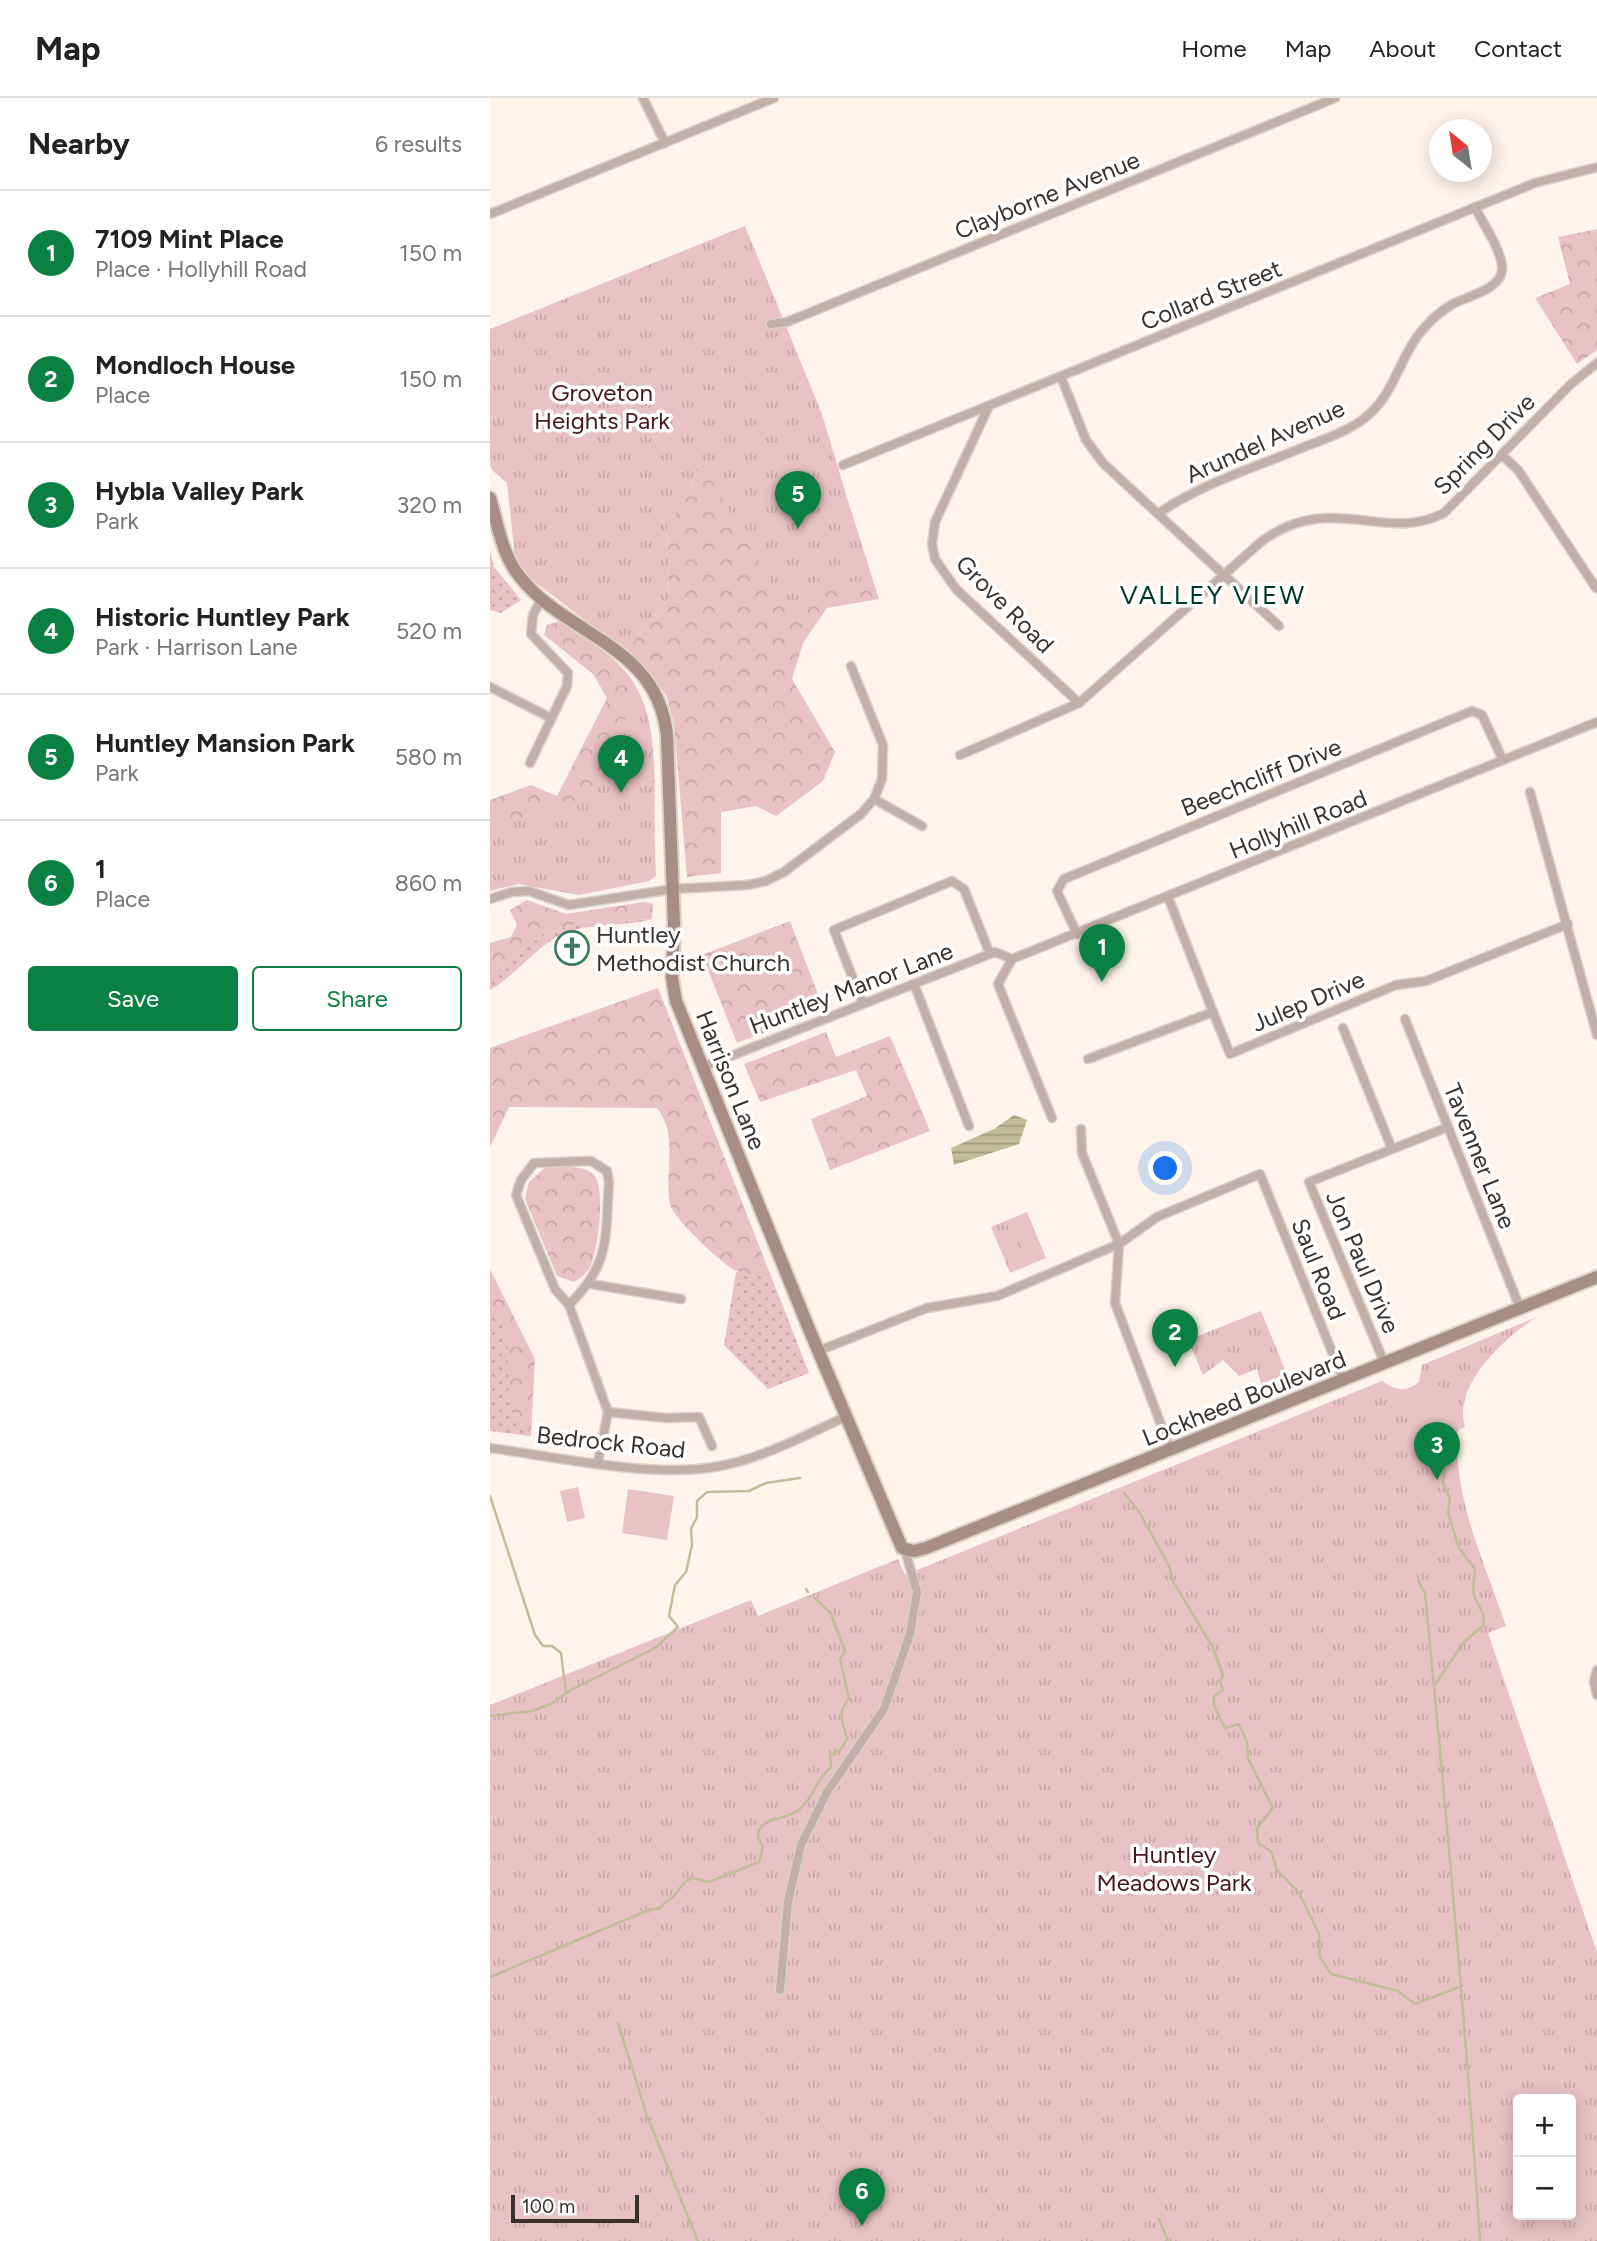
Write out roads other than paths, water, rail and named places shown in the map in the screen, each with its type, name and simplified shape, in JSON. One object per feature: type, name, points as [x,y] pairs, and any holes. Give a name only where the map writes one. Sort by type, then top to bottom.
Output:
[{"type":"street","points":[[643,98],[665,143]]},
{"type":"street","points":[[490,214],[774,98]]},
{"type":"street","name":"Clayborne Avenue","points":[[771,324],[788,322],[1335,98]]},
{"type":"street","name":"Collard Street","points":[[843,465],[1545,179],[1597,167]]},
{"type":"street","name":"Arundel Avenue","points":[[1160,513],[1193,493],[1329,437],[1359,422],[1374,409],[1389,388],[1404,354],[1424,328],[1450,305],[1493,285],[1501,275],[1501,262],[1475,207]]},
{"type":"street","name":"Spring Drive","points":[[960,755],[1079,703],[1269,536],[1300,520],[1325,517],[1412,522],[1435,517],[1453,506],[1502,455],[1595,368]]},
{"type":"street","points":[[1060,377],[1094,453],[1279,626]]},
{"type":"street","name":"Grove Road","points":[[989,406],[935,522],[932,544],[935,559],[950,582],[1079,703]]},
{"type":"street","points":[[1502,455],[1518,470],[1596,588]]},
{"type":"street","name":"Harrison Lane","points":[[490,498],[512,567],[542,598],[595,634],[628,662],[658,697],[667,736],[673,888],[673,990],[845,1418],[896,1540],[905,1550]]},
{"type":"street","points":[[530,763],[567,686],[568,673],[530,634],[533,615],[542,598]]},
{"type":"street","points":[[490,899],[512,892],[528,891],[569,905],[673,888],[766,881],[784,872],[861,814],[874,799],[882,779],[884,752],[852,666]]},
{"type":"street","points":[[490,687],[551,718]]},
{"type":"street","name":"Beechcliff Drive","points":[[1077,934],[1057,891],[1063,879],[1472,711],[1482,715],[1503,760]]},
{"type":"street","name":"Hollyhill Road","points":[[1012,959],[1597,722]]},
{"type":"street","points":[[1530,792],[1597,1035]]},
{"type":"street","points":[[874,799],[922,826]]},
{"type":"street","points":[[863,1004],[834,930],[952,881],[964,889],[990,954]]},
{"type":"street","points":[[1168,897],[1213,1012]]},
{"type":"street","name":"Julep Drive","points":[[1088,1059],[1213,1012],[1230,1054],[1396,985],[1426,981],[1568,924]]},
{"type":"street","name":"Huntley Manor Lane","points":[[703,1067],[995,952],[1012,959]]},
{"type":"street","points":[[1012,959],[998,984],[1052,1118]]},
{"type":"street","points":[[914,984],[969,1126]]},
{"type":"street","name":"Tavenner Lane","points":[[1405,1019],[1520,1308]]},
{"type":"street","points":[[1343,1028],[1392,1149]]},
{"type":"street","name":"Jon Paul Drive","points":[[1384,1362],[1309,1182],[1448,1127]]},
{"type":"street","points":[[1081,1129],[1082,1153],[1119,1244],[1115,1303],[1171,1451]]},
{"type":"street","points":[[569,1305],[590,1284],[603,1258],[609,1182],[607,1171],[591,1161],[534,1163],[521,1180],[516,1195],[555,1289],[569,1305],[607,1412],[598,1462]]},
{"type":"street","name":"Saul Road","points":[[1119,1244],[1157,1217],[1260,1174],[1343,1379]]},
{"type":"street","points":[[818,1351],[927,1308],[997,1296],[1119,1244]]},
{"type":"street","name":"Lockheed Boulevard","points":[[905,1550],[926,1548],[1597,1277]]},
{"type":"street","points":[[590,1284],[681,1299]]},
{"type":"street","points":[[607,1412],[666,1418],[699,1417],[712,1446]]},
{"type":"street","name":"Bedrock Road","points":[[490,1448],[679,1471],[722,1466],[745,1460],[845,1418]]},
{"type":"street","points":[[780,1990],[788,1902],[801,1845],[827,1792],[884,1709],[910,1634],[916,1592],[905,1550]]},
{"type":"street","points":[[1597,1670],[1594,1682],[1597,1695]]},
{"type":"waterway","points":[[1434,1686],[1464,1642],[1484,1625],[1474,1595],[1475,1569],[1459,1548],[1448,1512],[1450,1499],[1443,1484],[1445,1470],[1439,1454],[1443,1438],[1451,1434]]},
{"type":"waterway","points":[[490,1716],[532,1711],[551,1704],[571,1690],[655,1648],[678,1627],[669,1616],[675,1585],[686,1572],[692,1545],[691,1529],[697,1517],[697,1501],[707,1492],[749,1491],[766,1483],[800,1478]]},
{"type":"waterway","points":[[1124,1493],[1140,1513],[1169,1566],[1173,1581],[1213,1648],[1223,1675],[1220,1681],[1223,1690],[1214,1696],[1214,1705],[1225,1728],[1239,1724],[1247,1742],[1248,1758],[1273,1808],[1257,1828],[1258,1843],[1271,1851],[1277,1870],[1299,1893],[1319,1934],[1320,1957],[1331,1974],[1398,1991],[1415,2004],[1462,1986]]},
{"type":"waterway","points":[[490,1496],[535,1635],[543,1646],[552,1646],[561,1653],[566,1693]]},
{"type":"waterway","points":[[1418,1581],[1425,1593],[1462,1998],[1480,2241]]},
{"type":"waterway","points":[[490,1977],[649,1910],[660,1908],[692,1878],[709,1882],[759,1862],[763,1847],[758,1835],[761,1827],[769,1821],[793,1814],[802,1806],[831,1767],[830,1756],[842,1748],[847,1739],[842,1713],[849,1699],[840,1659],[845,1651],[831,1614],[814,1597]]},
{"type":"waterway","points":[[618,2023],[647,2116],[698,2241]]},
{"type":"waterway","points":[[1159,2219],[1168,2241]]},
{"type":"place","name":"Huntley Mansion Park","points":[[798,529]]},
{"type":"place","name":"Historic Huntley Park","points":[[621,793]]},
{"type":"place","name":"Huntley Methodist Church","points":[[572,948]]},
{"type":"place","name":"7109 Mint Place","points":[[1102,982]]},
{"type":"place","name":"Mondloch House","points":[[1175,1367]]},
{"type":"place","name":"Hybla Valley Park","points":[[1437,1480]]},
{"type":"place","name":"1","points":[[862,2226]]},
{"type":"district","name":"VALLEY VIEW","points":[[1213,595]]},
{"type":"park label","name":"Groveton Heights Park","points":[[602,406]]},
{"type":"park label","name":"Huntley Meadows Park","points":[[1174,1868]]}]
